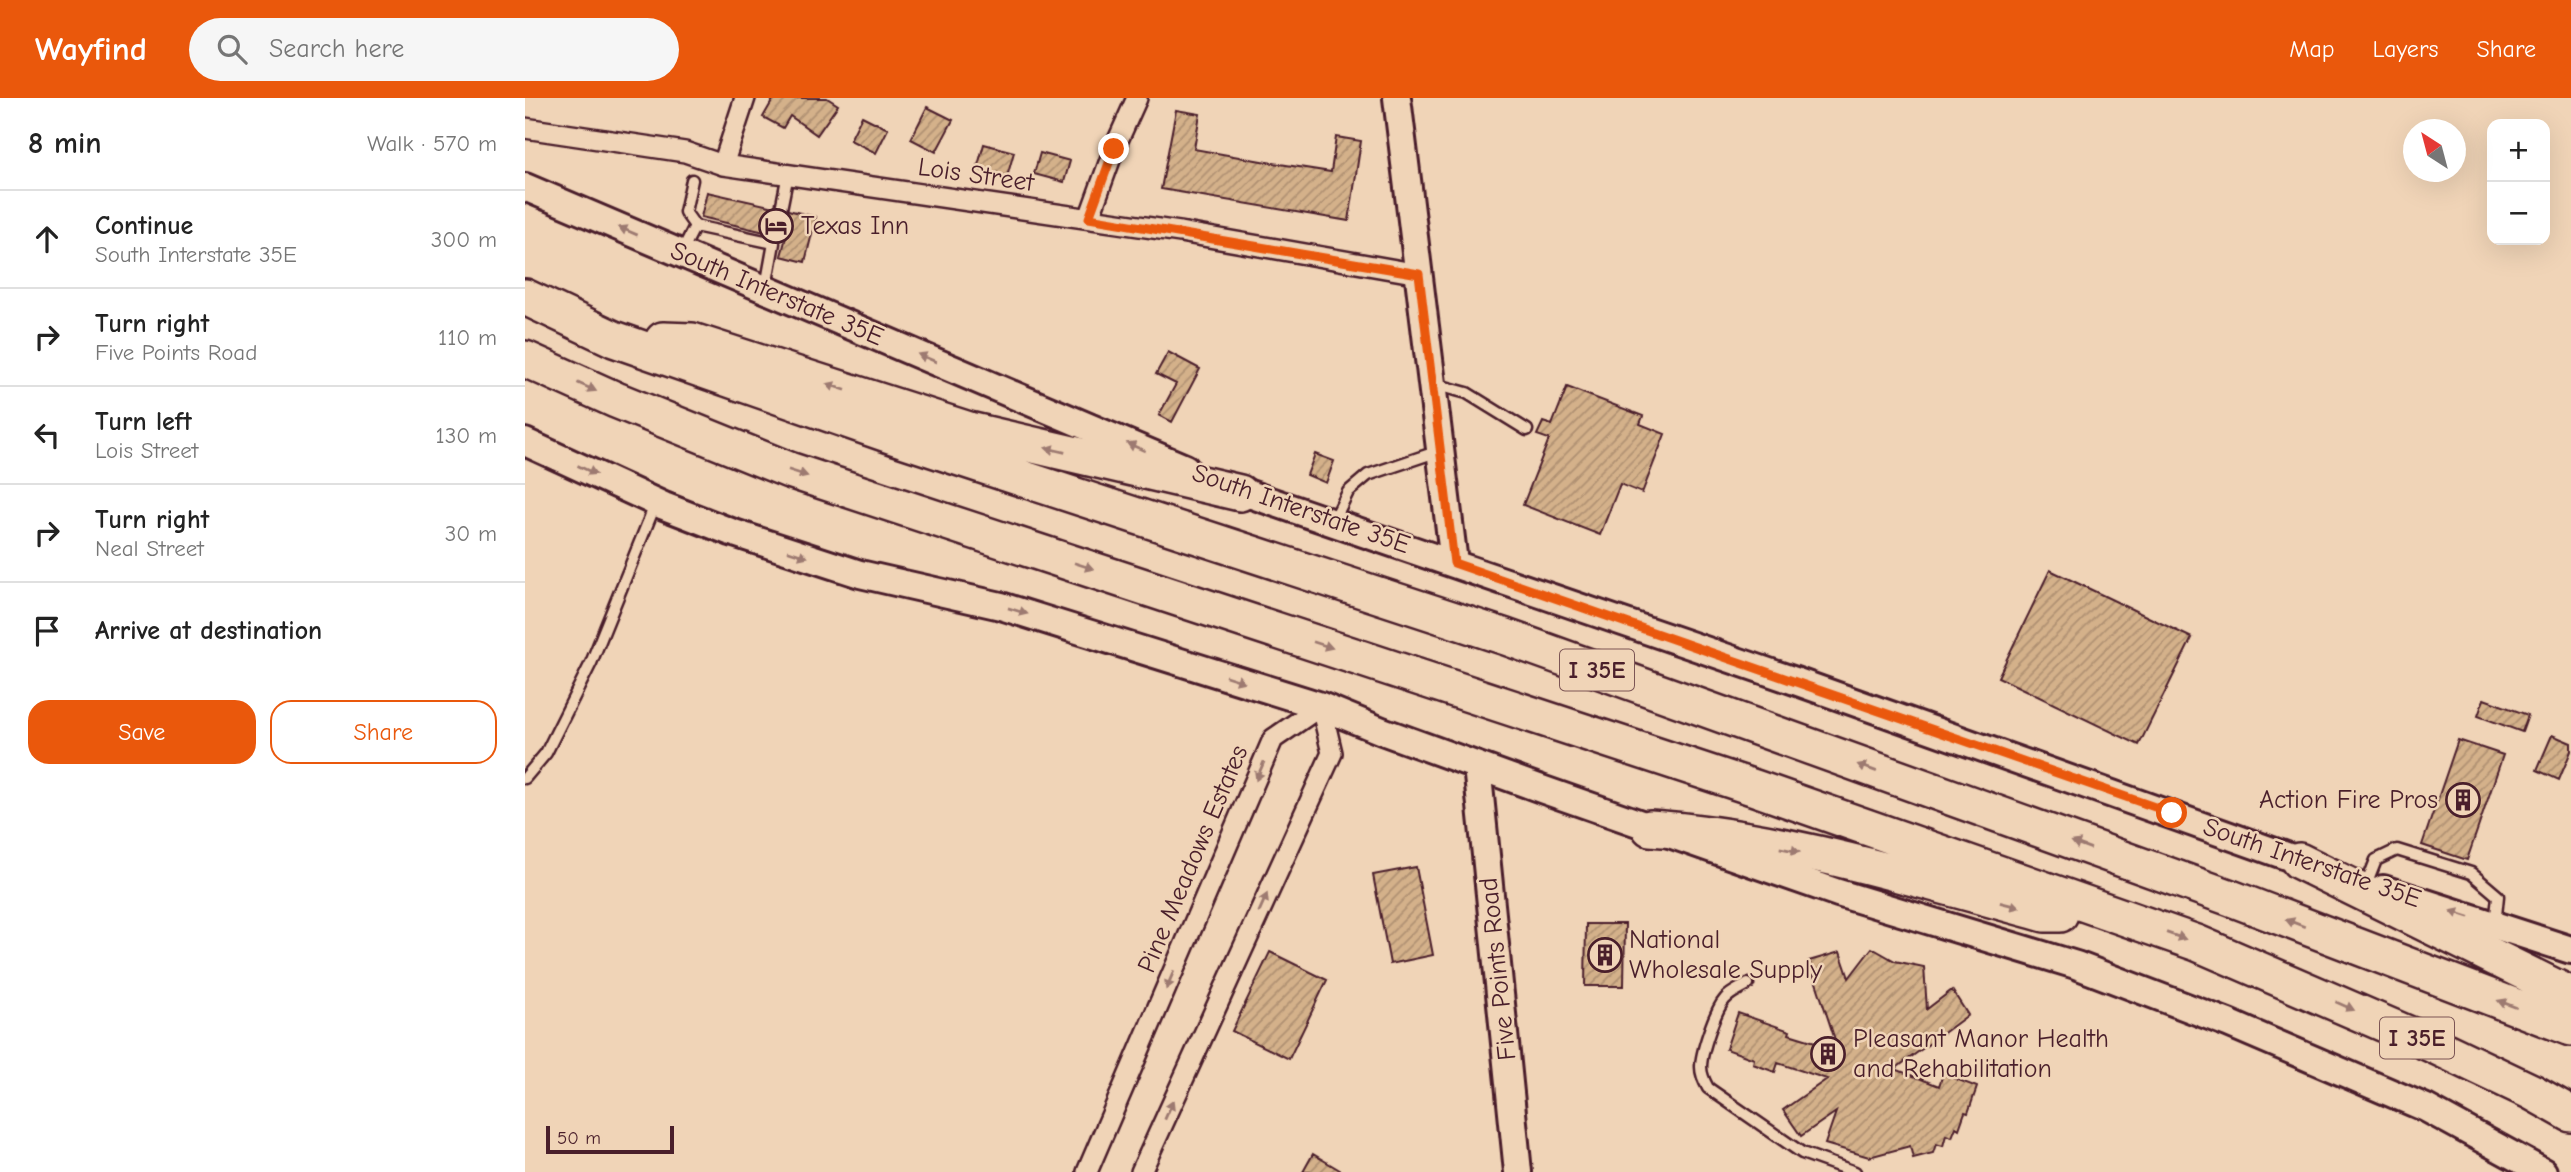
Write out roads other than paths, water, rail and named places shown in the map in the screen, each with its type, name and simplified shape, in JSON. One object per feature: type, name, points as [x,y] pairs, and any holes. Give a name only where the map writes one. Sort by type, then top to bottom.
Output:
[{"type":"highway","name":"I 35E","points":[[525,297],[614,339],[896,437],[1506,637],[2231,898],[2571,1028]]},
{"type":"highway","points":[[614,339],[692,341],[969,430],[1240,493]]},
{"type":"highway","name":"I 35E","points":[[525,359],[616,400],[789,470],[1755,788],[2197,943],[2431,1044],[2532,1092],[2571,1114]]},
{"type":"highway","points":[[1650,828],[1700,831],[1863,864],[2045,914],[2111,914]]},
{"type":"highway","points":[[2299,861],[2571,995]]},
{"type":"main road","points":[[1398,98],[1454,563]]},
{"type":"main road","name":"South Interstate 35E","points":[[525,187],[1240,493],[1454,563],[2172,813],[2299,861],[2571,950]]},
{"type":"main road","points":[[525,442],[656,503],[731,532],[860,574],[1001,606],[1321,706],[1477,766],[1838,893],[2054,958],[2228,1023],[2426,1108],[2543,1172]]},
{"type":"main road","name":"Five Points Road","points":[[1477,766],[1518,1172]]},
{"type":"street","points":[[723,165],[745,98]]},
{"type":"street","points":[[1089,218],[1114,149],[1137,98]]},
{"type":"street","name":"Lois Street","points":[[525,128],[685,152],[723,165],[1089,218],[1419,274]]},
{"type":"street","points":[[1141,1172],[1332,753],[1321,706]]},
{"type":"street","name":"Pine Meadows Estates","points":[[1087,1172],[1273,739],[1321,706]]},
{"type":"lane","points":[[781,209],[788,174]]},
{"type":"lane","points":[[692,180],[685,212],[695,226],[775,239],[765,289]]},
{"type":"lane","points":[[681,253],[695,226]]},
{"type":"lane","points":[[1433,384],[1467,393],[1527,430]]},
{"type":"lane","points":[[1333,523],[1348,492],[1368,475],[1441,450]]},
{"type":"lane","points":[[525,778],[546,753],[591,663],[656,503]]},
{"type":"lane","points":[[2367,883],[2376,860],[2397,850],[2471,873],[2498,896],[2495,925]]},
{"type":"lane","points":[[1748,984],[1725,998],[1720,1007],[1700,1066],[1708,1088],[1803,1153],[1855,1172]]},
{"type":"place","name":"Texas Inn","points":[[776,226]]},
{"type":"place","name":"Action Fire Pros","points":[[2463,800]]},
{"type":"place","name":"National Wholesale Supply","points":[[1605,955]]},
{"type":"place","name":"Pleasant Manor Health and Rehabilitation","points":[[1828,1054]]}]
